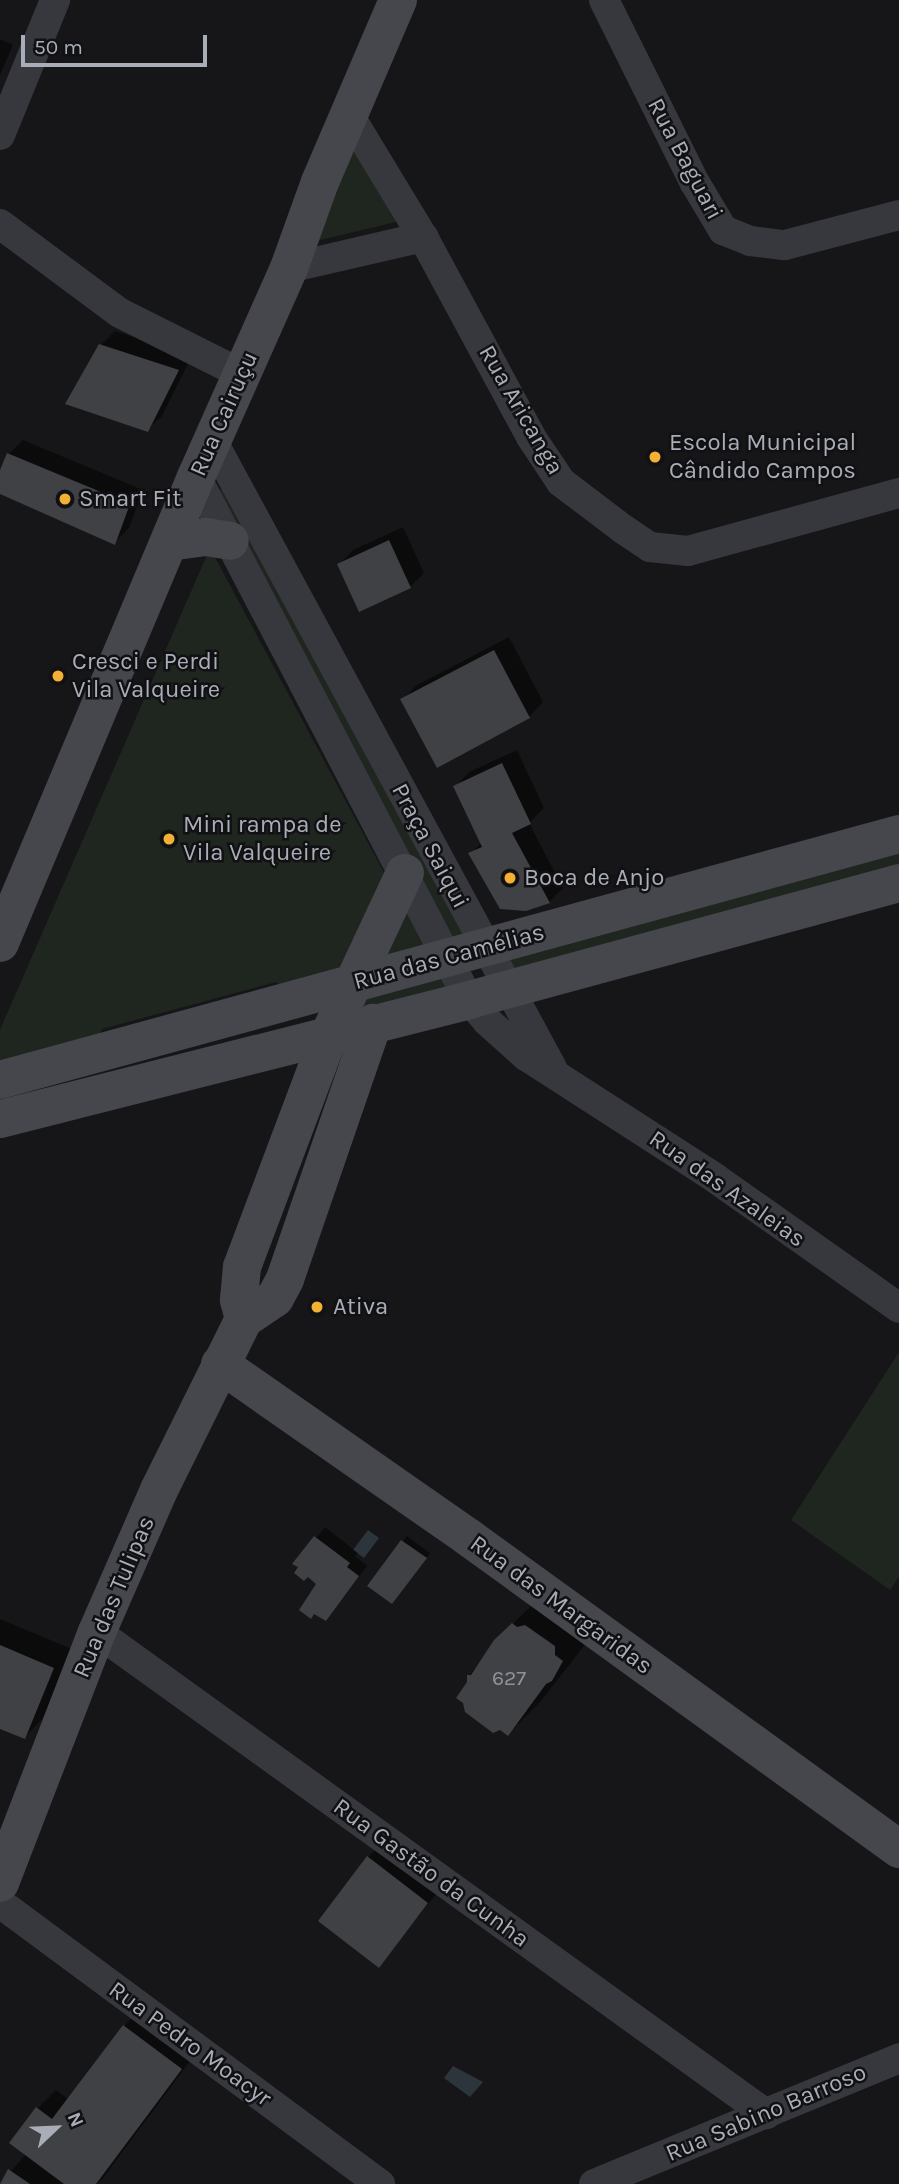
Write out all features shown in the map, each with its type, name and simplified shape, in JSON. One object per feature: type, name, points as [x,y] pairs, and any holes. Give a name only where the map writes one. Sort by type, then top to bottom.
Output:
[{"type":"street","points":[[0,135],[55,0]]},
{"type":"street","name":"Rua Cairuçu","points":[[0,943],[196,477],[289,268],[320,182],[398,0]]},
{"type":"street","name":"Rua Baguari","points":[[604,0],[695,183],[723,230],[750,241],[785,245],[899,215]]},
{"type":"street","name":"Rua Aricanga","points":[[349,115],[424,237],[531,437],[561,482],[650,547],[688,551],[899,493]]},
{"type":"street","points":[[0,224],[120,313],[242,374]]},
{"type":"street","points":[[289,268],[424,237]]},
{"type":"street","name":"Praça Saiqui","points":[[213,442],[508,989]]},
{"type":"street","name":"Praça Saiqui","points":[[196,477],[469,1000]]},
{"type":"street","points":[[169,542],[206,537],[230,541]]},
{"type":"street","points":[[324,719],[354,702]]},
{"type":"street","name":"Rua das Camélias","points":[[0,1080],[899,834]]},
{"type":"street","points":[[244,1319],[239,1300],[242,1268],[328,1035],[405,873]]},
{"type":"street","name":"Rua das Camélias","points":[[0,1119],[469,1000],[899,883]]},
{"type":"street","name":"Rua das Azaleias","points":[[508,989],[554,1072]]},
{"type":"street","name":"Rua das Azaleias","points":[[469,1000],[505,1040],[715,1178],[899,1308]]},
{"type":"street","name":"Rua das Tulipas","points":[[0,1883],[97,1632],[159,1490],[244,1319],[275,1298],[285,1279],[373,1023]]},
{"type":"street","name":"Rua das Margaridas","points":[[220,1364],[468,1537],[899,1849]]},
{"type":"street","name":"Rua Gastão da Cunha","points":[[97,1632],[766,2114]]},
{"type":"street","name":"Rua Pedro Moacyr","points":[[0,1903],[380,2184]]},
{"type":"street","name":"Rua Sabino Barroso","points":[[594,2184],[899,2058]]},
{"type":"shaded area","points":[[353,150],[400,221],[316,241]]},
{"type":"shaded area","points":[[223,489],[466,932],[455,942],[215,490]]},
{"type":"shaded area","points":[[210,548],[388,880],[340,977],[288,991],[276,982],[102,1029],[96,1042],[0,1068],[0,1030]]},
{"type":"shaded area","points":[[899,844],[899,871],[520,978],[506,959]]},
{"type":"shaded area","points":[[407,909],[427,946],[372,971]]},
{"type":"shaded area","points":[[440,971],[446,988],[366,1013],[358,1001]]},
{"type":"shaded area","points":[[899,1352],[899,1577],[890,1590],[791,1520]]},
{"type":"shaded area","points":[[368,1530],[379,1538],[364,1558],[353,1550]]},
{"type":"shaded area","points":[[453,2066],[483,2082],[470,2097],[444,2078]]},
{"type":"building","points":[[99,344],[179,370],[148,432],[65,404]]},
{"type":"building","name":"Smart Fit","points":[[7,453],[130,504],[115,545],[0,494],[0,470]]},
{"type":"building","points":[[389,540],[411,588],[359,612],[337,564]]},
{"type":"building","points":[[494,650],[530,718],[437,768],[400,699]]},
{"type":"building","points":[[502,763],[531,824],[512,833],[550,903],[526,911],[500,909],[468,853],[482,847],[453,786]]},
{"type":"building","points":[[314,1536],[350,1563],[347,1567],[359,1576],[326,1621],[314,1614],[311,1619],[299,1610],[316,1584],[308,1577],[304,1581],[294,1573],[298,1567],[292,1564]]},
{"type":"building","points":[[401,1540],[427,1558],[392,1604],[367,1586]]},
{"type":"building","points":[[512,1623],[517,1627],[525,1625],[555,1646],[555,1655],[563,1661],[552,1681],[546,1684],[508,1736],[500,1730],[493,1733],[465,1712],[463,1703],[456,1698],[467,1682],[467,1675],[471,1675],[494,1640]]},
{"type":"building","points":[[0,1645],[54,1668],[25,1739],[0,1729]]},
{"type":"building","points":[[367,1856],[428,1903],[379,1968],[318,1921]]},
{"type":"building","points":[[123,2025],[182,2069],[96,2184],[64,2184],[9,2143],[36,2107],[52,2119]]},
{"type":"building","points":[[8,2169],[30,2184],[0,2184]]},
{"type":"place","name":"Escola Municipal Cândido Campos","points":[[655,457]]},
{"type":"place","name":"Smart Fit","points":[[65,499]]},
{"type":"place","name":"Cresci e Perdi Vila Valqueire","points":[[58,676]]},
{"type":"place","name":"Mini rampa de Vila Valqueire","points":[[169,839]]},
{"type":"place","name":"Boca de Anjo","points":[[510,878]]},
{"type":"place","name":"Ativa","points":[[317,1307]]}]
